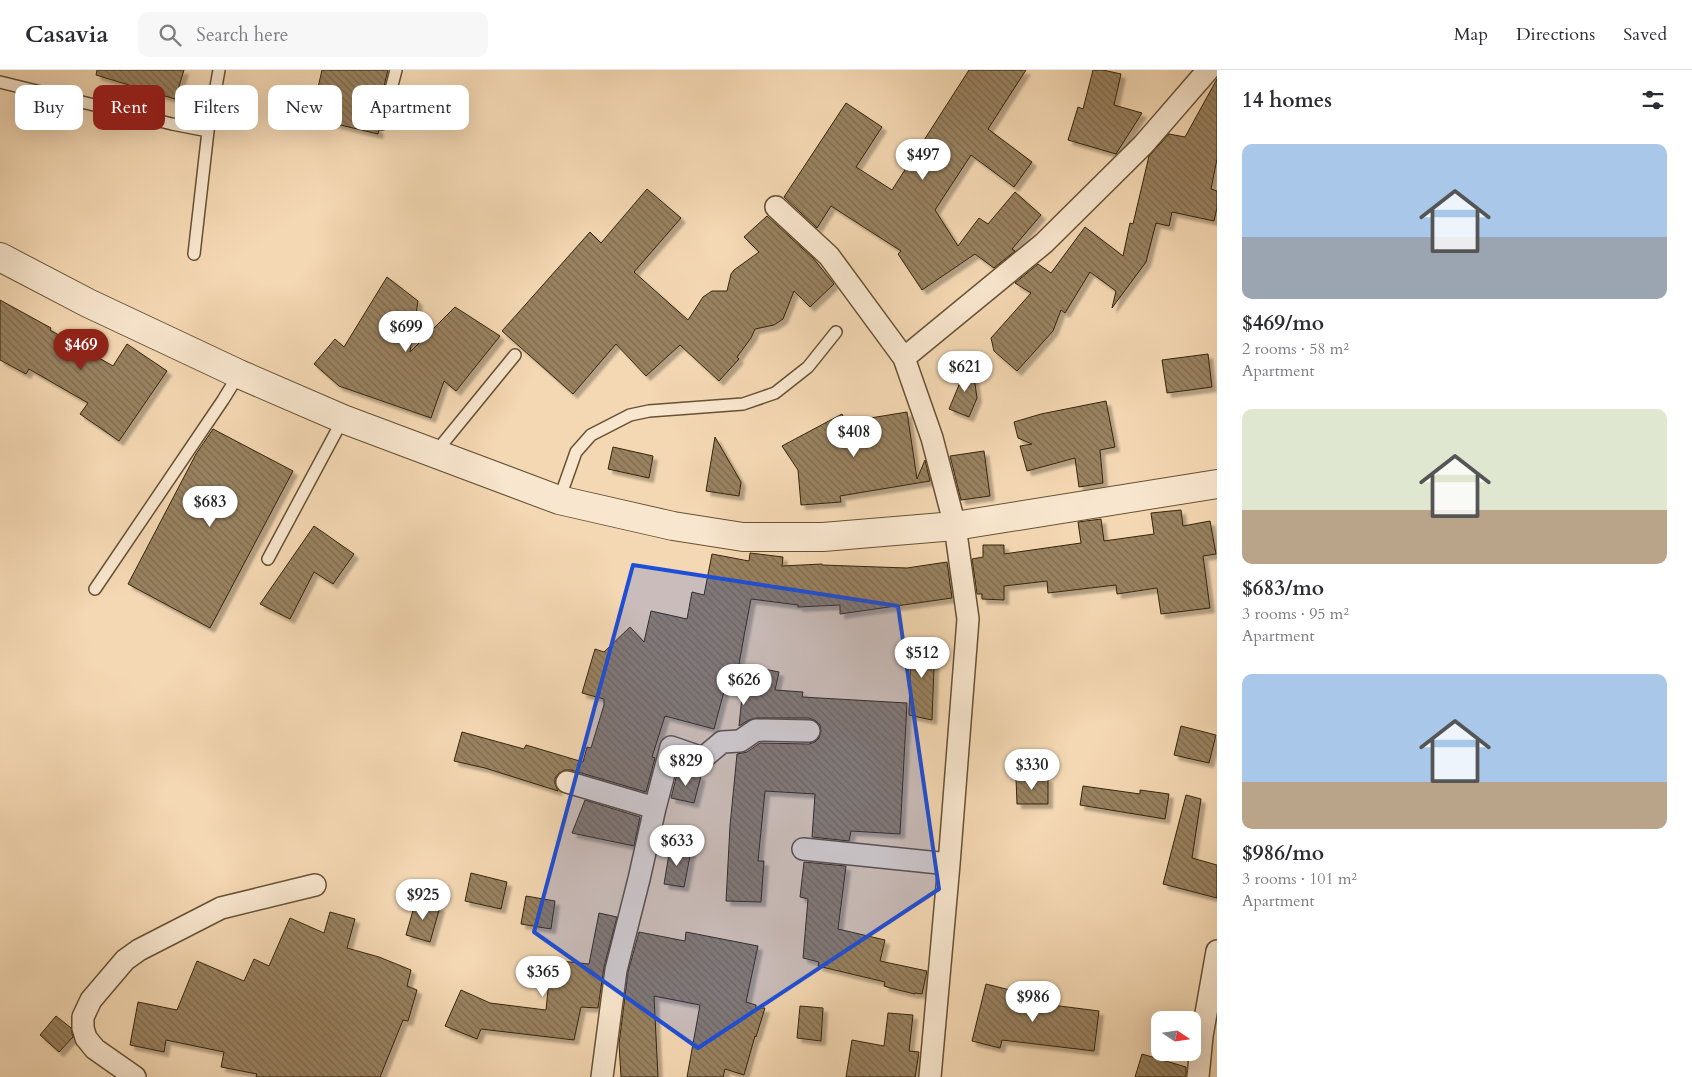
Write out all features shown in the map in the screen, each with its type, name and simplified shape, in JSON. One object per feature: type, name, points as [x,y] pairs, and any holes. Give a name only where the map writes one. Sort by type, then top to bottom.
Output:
[{"type":"street","points":[[904,358],[1044,243],[1143,145],[1208,70]]},
{"type":"street","points":[[776,207],[829,256],[904,358],[932,438],[955,526],[968,619],[950,864],[930,1077]]},
{"type":"street","points":[[0,257],[88,303],[239,374],[343,419],[560,500],[673,526],[743,537],[823,537],[955,526],[1217,484]]},
{"type":"street","points":[[602,1077],[616,970],[671,747],[702,758],[722,742],[740,741],[756,730],[809,731]]},
{"type":"street","points":[[567,782],[655,808]]},
{"type":"street","points":[[803,849],[950,864]]},
{"type":"street","points":[[136,1077],[95,1050],[86,1038],[83,1028],[83,1017],[92,1000],[125,960],[139,950],[221,908],[314,886]]},
{"type":"street","points":[[1198,1077],[1202,1036],[1212,1006],[1217,951]]},
{"type":"lane","points":[[194,254],[208,131],[219,70]]},
{"type":"lane","points":[[392,85],[396,70]]},
{"type":"lane","points":[[0,82],[208,131]]},
{"type":"lane","points":[[560,500],[576,452],[591,435],[630,415],[649,411],[743,404],[775,393],[808,367],[836,332]]},
{"type":"lane","points":[[435,453],[515,355]]},
{"type":"lane","points":[[95,589],[239,374]]},
{"type":"lane","points":[[268,559],[343,419]]},
{"type":"highlighted area","points":[[633,565],[898,606],[939,889],[698,1048],[534,932]]},
{"type":"building","points":[[97,70],[184,70],[179,85],[175,85],[175,99],[165,96],[165,85],[129,85],[96,75]]},
{"type":"building","points":[[322,70],[388,70],[384,85],[352,85],[352,128],[342,125],[342,85],[319,85]]},
{"type":"building","points":[[969,70],[1026,70],[988,129],[1032,162],[1014,187],[971,155],[935,210],[958,246],[979,218],[988,224],[1015,192],[1041,215],[1012,249],[1015,251],[994,268],[975,254],[922,290],[898,254],[901,251],[831,206],[817,228],[784,197],[846,103],[882,127],[856,167],[892,190]]},
{"type":"building","points":[[1093,70],[1121,74],[1114,105],[1142,113],[1116,154],[1068,140],[1078,107],[1083,109]]},
{"type":"building","points":[[1217,79],[1217,159],[1211,189],[1217,191],[1217,208],[1214,221],[1172,212],[1169,226],[1156,223],[1146,262],[1112,308],[1116,291],[1090,272],[1065,313],[1061,310],[1053,331],[1017,371],[994,351],[991,338],[1031,293],[1015,283],[1038,264],[1051,273],[1085,227],[1123,256],[1130,223],[1133,224],[1149,156],[1169,134],[1185,137]]},
{"type":"building","points":[[361,130],[379,130],[378,134]]},
{"type":"building","points":[[647,189],[681,218],[634,272],[688,320],[703,297],[712,291],[727,291],[731,274],[734,270],[759,252],[744,237],[767,216],[813,258],[834,284],[810,307],[794,291],[783,319],[774,325],[755,329],[751,338],[737,357],[739,359],[719,381],[680,345],[646,376],[616,344],[573,394],[502,331],[590,232],[601,243]]},
{"type":"building","points":[[387,277],[418,301],[410,352],[455,307],[500,336],[456,391],[444,381],[431,418],[339,386],[314,364],[335,339],[344,347]]},
{"type":"building","points":[[0,300],[51,328],[50,330],[113,366],[127,344],[167,371],[119,441],[80,414],[88,403],[29,369],[26,374],[0,360]]},
{"type":"building","points":[[1208,354],[1212,387],[1167,393],[1162,360]]},
{"type":"building","points":[[971,356],[977,398],[969,417],[949,409]]},
{"type":"building","points":[[1106,401],[1115,447],[1100,450],[1103,483],[1079,487],[1075,458],[1027,471],[1020,446],[1032,444],[1018,438],[1014,422],[1041,414]]},
{"type":"building","points":[[907,412],[917,479],[925,460],[930,481],[840,496],[841,502],[801,505],[798,470],[782,446],[842,414],[846,422]]},
{"type":"building","points":[[213,429],[293,471],[210,628],[128,584],[196,454]]},
{"type":"building","points":[[715,437],[741,482],[739,496],[706,491]]},
{"type":"building","points":[[613,447],[653,456],[649,478],[608,469]]},
{"type":"building","points":[[984,451],[990,496],[961,500],[950,456]]},
{"type":"building","points":[[1181,510],[1183,526],[1210,521],[1216,554],[1203,556],[1210,608],[1161,614],[1157,588],[1117,594],[1116,585],[1048,593],[1047,581],[1004,586],[1004,600],[982,599],[982,594],[977,594],[972,559],[983,557],[983,545],[1004,545],[1004,554],[1081,543],[1078,522],[1101,519],[1104,541],[1154,534],[1151,513]]},
{"type":"building","points":[[314,526],[354,554],[333,584],[314,572],[290,619],[260,604]]},
{"type":"building","points":[[750,553],[783,557],[782,566],[822,564],[907,568],[947,562],[952,598],[840,614],[840,605],[798,607],[798,605],[751,599],[739,664],[779,672],[775,690],[803,692],[802,697],[907,703],[900,834],[851,831],[849,841],[812,837],[815,794],[765,791],[758,861],[764,861],[761,902],[726,901],[730,826],[737,754],[747,752],[760,743],[809,744],[819,738],[821,731],[820,725],[809,718],[756,718],[739,726],[743,687],[726,684],[714,729],[665,716],[652,757],[655,758],[646,792],[571,770],[559,773],[555,778],[558,791],[485,768],[454,761],[462,732],[524,749],[526,745],[583,762],[587,747],[591,748],[604,705],[604,699],[582,693],[595,649],[604,652],[630,627],[644,642],[651,611],[687,619],[692,592],[704,595],[712,554],[749,561]]},
{"type":"building","points":[[911,641],[935,642],[932,720],[909,715]]},
{"type":"building","points":[[1181,726],[1216,735],[1209,763],[1174,755]]},
{"type":"building","points":[[678,770],[701,776],[694,803],[671,798]]},
{"type":"building","points":[[1016,778],[1048,778],[1048,804],[1017,804]]},
{"type":"building","points":[[1083,786],[1140,794],[1140,790],[1169,794],[1165,819],[1080,805]]},
{"type":"building","points":[[1186,795],[1201,799],[1192,858],[1217,865],[1217,898],[1163,884]]},
{"type":"building","points":[[585,800],[640,817],[634,846],[572,833]]},
{"type":"building","points":[[670,848],[691,851],[684,887],[664,884]]},
{"type":"building","points":[[804,862],[846,866],[838,929],[885,940],[880,961],[927,971],[922,994],[890,988],[884,986],[885,982],[818,966],[819,962],[803,958],[808,899],[800,897]]},
{"type":"building","points":[[471,873],[507,882],[501,909],[465,901]]},
{"type":"building","points":[[526,896],[555,901],[551,929],[521,924]]},
{"type":"building","points":[[416,900],[440,907],[430,942],[406,935]]},
{"type":"building","points":[[330,912],[355,919],[347,948],[379,957],[411,970],[407,986],[417,990],[408,1021],[403,1020],[380,1077],[256,1077],[257,1074],[221,1067],[224,1052],[166,1040],[164,1052],[130,1045],[138,1002],[177,1010],[197,961],[244,981],[254,959],[269,966],[290,918],[324,933]]},
{"type":"building","points":[[599,913],[617,917],[604,967],[598,1008],[581,1007],[574,1040],[481,1029],[477,1039],[445,1026],[461,990],[490,1003],[546,1010],[551,960],[589,964]]},
{"type":"building","points":[[639,932],[685,941],[686,932],[758,946],[746,1002],[756,1005],[756,1008],[765,1008],[744,1075],[725,1069],[723,1077],[687,1077],[700,1005],[654,996],[658,1077],[621,1077],[619,1044],[628,972]]},
{"type":"building","points":[[986,984],[1014,991],[1012,1000],[1099,1011],[1094,1051],[1002,1040],[1000,1048],[972,1041]]},
{"type":"building","points":[[800,1006],[823,1008],[821,1041],[797,1038]]},
{"type":"building","points":[[888,1013],[913,1015],[909,1051],[919,1052],[915,1077],[846,1077],[852,1040],[884,1046]]},
{"type":"building","points":[[56,1016],[71,1028],[73,1037],[59,1052],[40,1035]]},
{"type":"building","points":[[1142,1054],[1151,1057],[1151,1061],[1166,1061],[1186,1067],[1186,1077],[1135,1077]]}]
